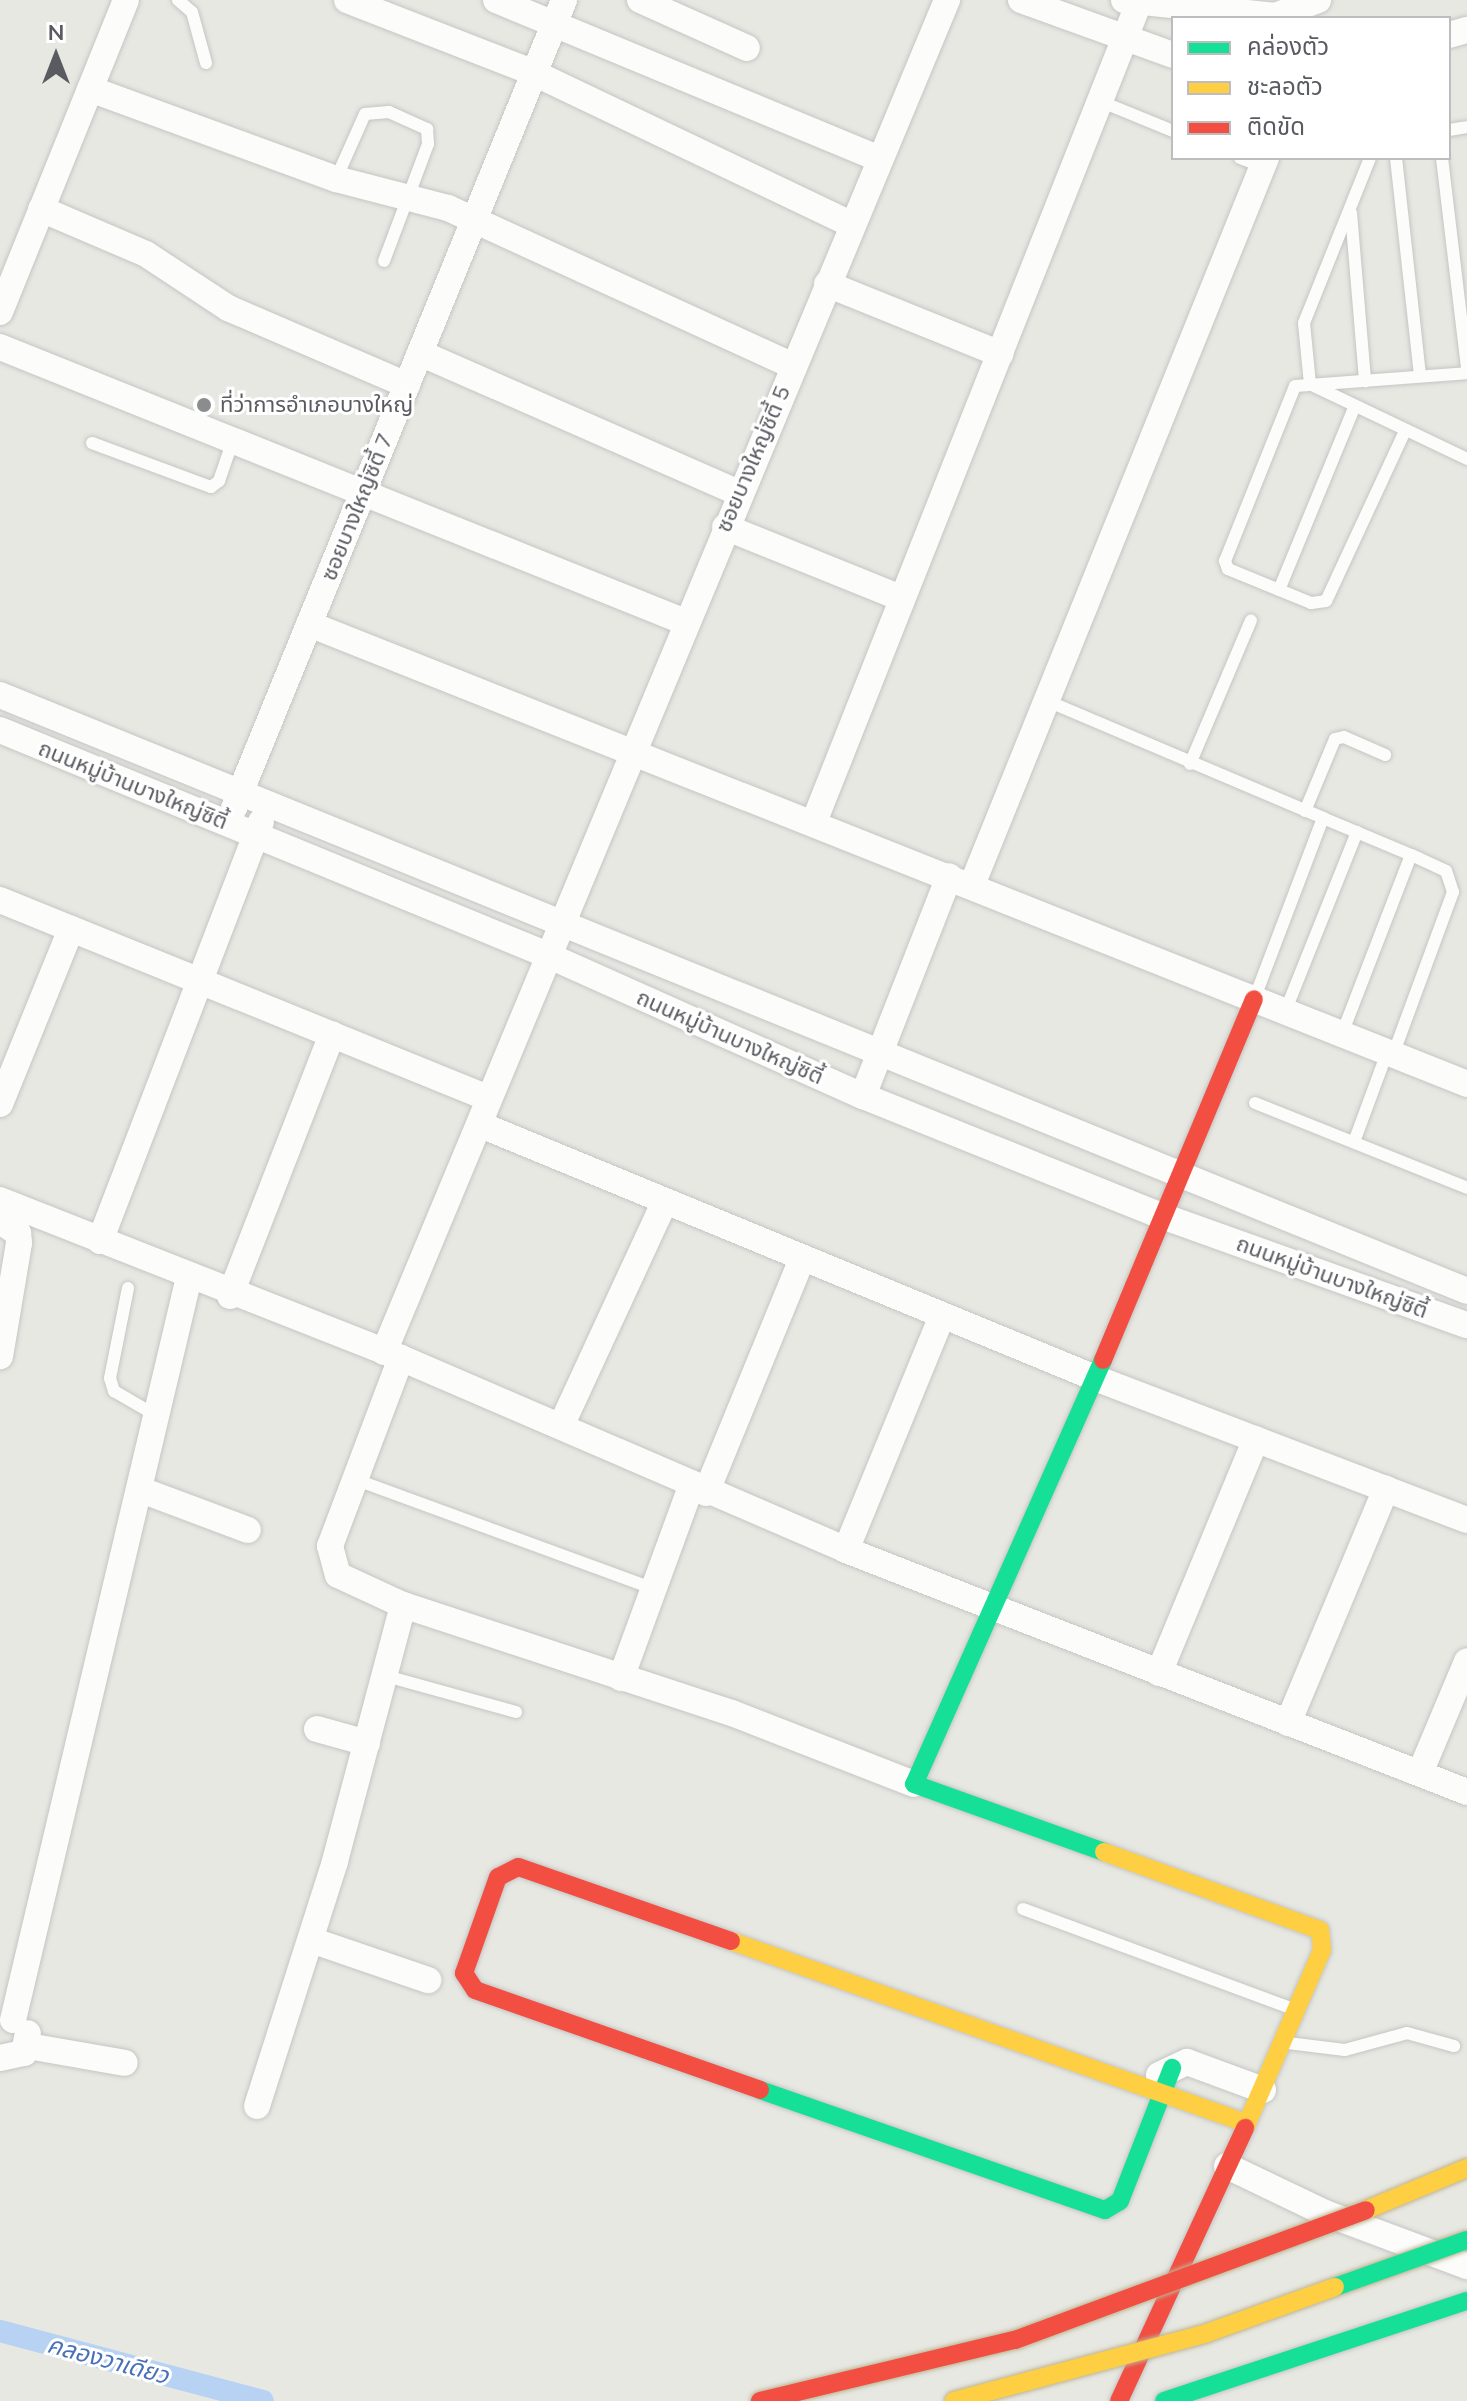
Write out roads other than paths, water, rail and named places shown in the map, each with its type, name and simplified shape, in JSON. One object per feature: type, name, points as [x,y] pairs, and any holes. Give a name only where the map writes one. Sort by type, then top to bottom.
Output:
[{"type":"main road","points":[[1119,2401],[1285,2042],[1322,1950],[1320,1930],[914,1784],[990,1606],[1095,1378],[1254,999]]},
{"type":"main road","points":[[1158,2081],[1120,2201],[1105,2210],[475,1990],[464,1973],[498,1877],[518,1867],[1158,2081],[1246,2123]]},
{"type":"main road","points":[[760,2401],[896,2373],[1027,2336],[1467,2168]]},
{"type":"main road","points":[[954,2401],[1207,2333],[1467,2240]]},
{"type":"main road","points":[[1164,2401],[1467,2301]]},
{"type":"street","points":[[0,312],[126,0]]},
{"type":"street","points":[[347,0],[534,73],[852,225]]},
{"type":"street","points":[[496,0],[880,159]]},
{"type":"street","name":"ซอยบางใหญ่ซิตี้ 7","points":[[227,823],[564,0]]},
{"type":"street","points":[[640,0],[747,48]]},
{"type":"street","name":"ซอยบางใหญ่ซิตี้ 5","points":[[914,1784],[350,1584],[332,1562],[330,1546],[393,1355],[545,954],[947,0]]},
{"type":"street","points":[[1021,0],[1125,41],[1171,54]]},
{"type":"street","points":[[1278,16],[1318,0]]},
{"type":"street","points":[[814,822],[901,598],[1102,102],[1125,41],[1131,3],[1265,16]]},
{"type":"street","points":[[90,89],[405,202],[434,203],[793,366]]},
{"type":"street","points":[[863,1096],[879,1054],[961,880],[1050,702],[1256,161]]},
{"type":"street","points":[[41,209],[146,254],[228,308],[407,385]]},
{"type":"street","points":[[827,284],[1000,354]]},
{"type":"street","points":[[0,347],[364,490],[685,622]]},
{"type":"street","points":[[420,353],[739,493]]},
{"type":"street","points":[[725,527],[901,598]]},
{"type":"street","points":[[309,624],[632,748],[1467,1084]]},
{"type":"street","name":"ถนนหมู่บ้านบางใหญ่ซิตี้","points":[[0,695],[560,918],[1178,1177],[1467,1291]]},
{"type":"street","name":"ถนนหมู่บ้านบางใหญ่ซิตี้","points":[[1,734],[545,954],[863,1096],[1162,1216],[1467,1325]]},
{"type":"street","points":[[100,1241],[268,804]]},
{"type":"street","points":[[0,900],[488,1098]]},
{"type":"street","points":[[0,1104],[71,929]]},
{"type":"street","points":[[230,1296],[332,1034]]},
{"type":"street","points":[[481,1125],[1095,1378],[1467,1520]]},
{"type":"street","points":[[0,1200],[230,1296],[393,1355],[561,1426],[699,1490],[846,1550],[1467,1792]]},
{"type":"street","points":[[561,1426],[664,1203]]},
{"type":"street","points":[[0,1221],[18,1233],[19,1243],[0,1356]]},
{"type":"street","points":[[621,1678],[654,1589],[802,1259]]},
{"type":"street","points":[[0,2058],[18,2058],[28,2046],[27,2029],[6,2021],[141,1490],[189,1277]]},
{"type":"street","points":[[846,1550],[942,1316]]},
{"type":"street","points":[[1159,1673],[1256,1439]]},
{"type":"street","points":[[1288,1723],[1386,1489]]},
{"type":"street","points":[[141,1490],[248,1530]]},
{"type":"street","points":[[257,2106],[311,1940],[386,1676],[403,1605]]},
{"type":"street","points":[[1420,1773],[1467,1661]]},
{"type":"street","points":[[317,1729],[367,1743]]},
{"type":"street","points":[[311,1940],[428,1980]]},
{"type":"street","points":[[28,2046],[125,2063]]},
{"type":"street","points":[[1158,2081],[1196,2064],[1263,2090]]},
{"type":"street","points":[[1227,2166],[1325,2213],[1467,2266]]},
{"type":"lane","points":[[178,0],[192,12],[206,63]]},
{"type":"lane","points":[[1102,102],[1171,130]]},
{"type":"lane","points":[[336,179],[365,114],[389,112],[431,136],[384,261]]},
{"type":"lane","points":[[1310,384],[1304,323],[1369,160]]},
{"type":"lane","points":[[1396,160],[1420,376]]},
{"type":"lane","points":[[1405,431],[1326,601],[1311,603],[1228,569],[1225,561],[1295,386],[1467,371],[1442,160]]},
{"type":"lane","points":[[1350,208],[1365,381]]},
{"type":"lane","points":[[1310,384],[1354,408],[1467,459]]},
{"type":"lane","points":[[1279,590],[1354,408]]},
{"type":"lane","points":[[92,443],[211,487],[219,481],[233,439]]},
{"type":"lane","points":[[1190,764],[1251,620]]},
{"type":"lane","points":[[1050,702],[1446,871],[1453,892],[1354,1142]]},
{"type":"lane","points":[[1305,811],[1335,739],[1344,737],[1385,755]]},
{"type":"lane","points":[[1254,999],[1323,818]]},
{"type":"lane","points":[[1285,1012],[1357,832]]},
{"type":"lane","points":[[1342,1034],[1411,855]]},
{"type":"lane","points":[[1255,1103],[1467,1188]]},
{"type":"lane","points":[[128,1288],[110,1378],[114,1391],[157,1416]]},
{"type":"lane","points":[[354,1479],[654,1589]]},
{"type":"lane","points":[[386,1676],[516,1712]]},
{"type":"lane","points":[[1023,1909],[1297,2010]]},
{"type":"lane","points":[[1285,2042],[1345,2050],[1407,2033],[1454,2046]]},
{"type":"waterway","name":"คลองวาเดียว","points":[[0,2331],[263,2401]]},
{"type":"place","name":"ที่ว่าการอำเภอบางใหญ่","points":[[204,405]]}]
